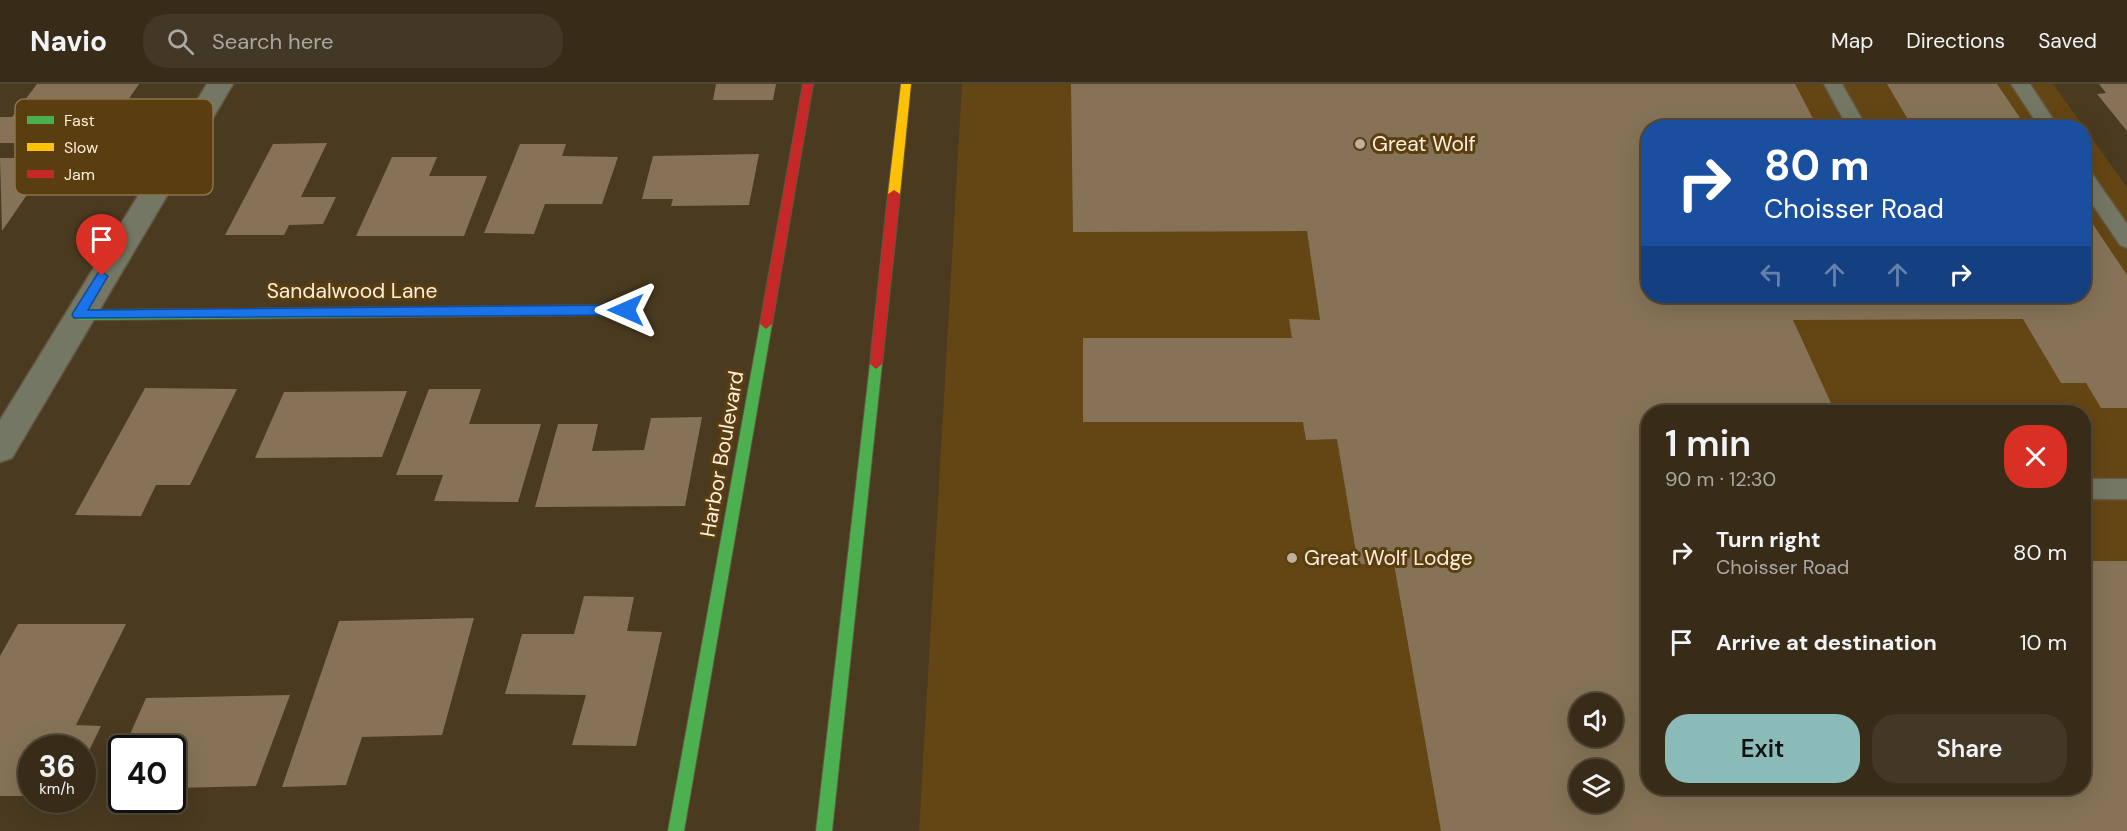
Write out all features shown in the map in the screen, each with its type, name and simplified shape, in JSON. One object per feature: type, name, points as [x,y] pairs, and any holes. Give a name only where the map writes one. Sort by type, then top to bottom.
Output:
[{"type":"main road","name":"Harbor Boulevard","points":[[676,831],[808,84]]},
{"type":"main road","points":[[824,831],[906,84]]},
{"type":"main road","name":"Sandalwood Lane","points":[[79,315],[626,310]]},
{"type":"street","points":[[211,99],[220,84]]},
{"type":"street","points":[[0,448],[152,195]]},
{"type":"lane","points":[[1833,84],[1853,120]]},
{"type":"lane","points":[[2020,84],[2045,120]]},
{"type":"lane","points":[[2091,187],[2127,240]]},
{"type":"lane","points":[[2091,489],[2127,489]]},
{"type":"shaded area","name":"Great Wolf Lodge","points":[[962,84],[2053,84],[2079,120],[1641,120],[1641,303],[2091,303],[2091,137],[2127,187],[2127,831],[919,831]]},
{"type":"building","points":[[37,84],[139,84],[129,99],[26,99]]},
{"type":"building","points":[[716,84],[776,84],[773,100],[713,100]]},
{"type":"building","points":[[1071,84],[1795,84],[1814,120],[1641,120],[1641,303],[2091,303],[2091,221],[2127,275],[2127,408],[2101,408],[2086,383],[2061,383],[2023,319],[1793,320],[1832,405],[1641,405],[1641,795],[2091,795],[2091,561],[2127,561],[2127,831],[1441,831],[1394,564],[1358,564],[1337,439],[1306,440],[1303,422],[1083,422],[1083,338],[1292,338],[1289,319],[1320,320],[1307,231],[1073,232]]},
{"type":"building","points":[[1887,84],[1997,84],[2022,120],[1908,120]]},
{"type":"building","points":[[2099,84],[2127,84],[2127,131],[2097,94],[2106,93]]},
{"type":"building","points":[[15,113],[15,143],[0,143],[0,117],[12,117]]},
{"type":"building","points":[[327,143],[301,197],[336,197],[323,224],[289,225],[284,235],[225,235],[273,144]]},
{"type":"building","points":[[520,144],[566,144],[562,156],[618,157],[602,204],[545,204],[534,234],[484,233]]},
{"type":"building","points":[[759,154],[749,205],[671,206],[673,199],[642,199],[653,156]]},
{"type":"building","points":[[392,157],[437,157],[429,176],[487,176],[464,236],[356,236]]},
{"type":"building","points":[[0,158],[15,158],[15,195],[27,195],[2,231]]},
{"type":"building","points":[[145,388],[237,389],[190,485],[156,485],[141,516],[75,515]]},
{"type":"building","points":[[429,389],[481,389],[469,424],[541,424],[518,502],[434,501],[443,475],[396,475]]},
{"type":"building","points":[[407,391],[382,457],[255,458],[284,392]]},
{"type":"building","points":[[702,417],[685,506],[535,507],[558,424],[598,424],[592,451],[644,450],[651,418]]},
{"type":"building","points":[[584,596],[634,597],[627,631],[662,632],[636,746],[572,745],[586,695],[505,694],[522,634],[574,634]]},
{"type":"building","points":[[474,618],[442,735],[362,737],[346,785],[282,787],[339,621]]},
{"type":"building","points":[[18,624],[126,624],[76,725],[101,726],[96,736],[18,735],[18,796],[0,796],[0,656]]},
{"type":"building","points":[[290,695],[256,786],[186,788],[186,735],[130,735],[146,698]]},
{"type":"traffic: fast","points":[[79,315],[626,310]]},
{"type":"traffic: fast","points":[[676,831],[766,324]]},
{"type":"traffic: fast","points":[[824,831],[876,364]]},
{"type":"traffic: slow","points":[[894,194],[906,84]]},
{"type":"traffic: jam","points":[[766,324],[808,84]]},
{"type":"traffic: jam","points":[[876,364],[894,194]]},
{"type":"place","name":"Great Wolf","points":[[1360,144]]},
{"type":"place","name":"Great Wolf Lodge","points":[[1292,558]]},
{"type":"route","points":[[102,276],[79,315],[626,310]]}]
